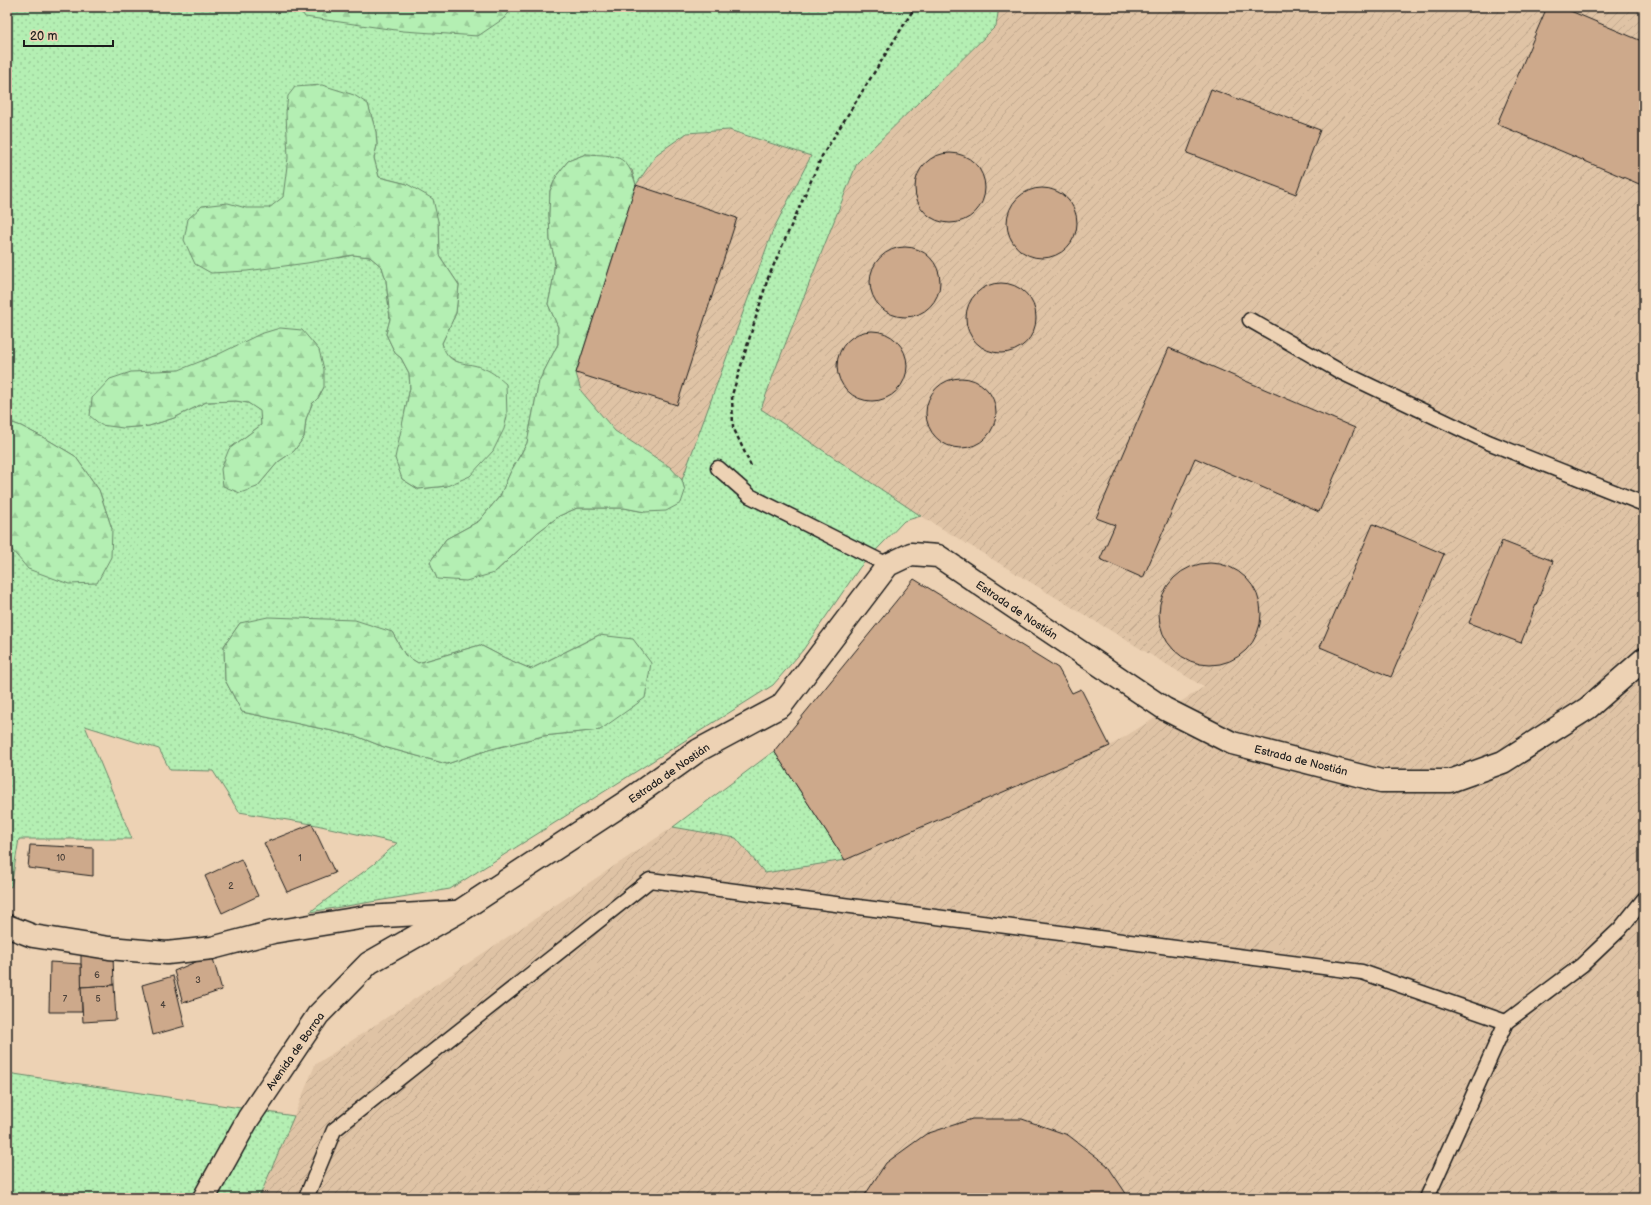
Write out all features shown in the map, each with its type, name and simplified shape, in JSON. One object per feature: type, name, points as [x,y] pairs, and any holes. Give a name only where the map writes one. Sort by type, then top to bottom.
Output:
[{"type":"street","name":"Estrada de Nostián","points":[[460,911],[626,802],[699,750],[781,706],[888,565],[911,554],[938,556],[1165,709],[1232,743],[1381,781],[1450,781],[1503,762],[1588,708],[1644,660]]},
{"type":"street","points":[[7,926],[33,936],[109,948],[167,953],[212,948],[273,932],[366,917],[460,911]]},
{"type":"street","name":"Avenida de Borroa","points":[[204,1198],[248,1119],[318,1015],[369,964],[460,911]]},
{"type":"lane","points":[[1250,320],[1341,372],[1488,442],[1644,504]]},
{"type":"lane","points":[[718,468],[750,496],[888,565]]},
{"type":"lane","points":[[306,1198],[334,1130],[650,880],[1362,972],[1506,1022]]},
{"type":"lane","points":[[1427,1198],[1506,1022],[1582,965],[1620,928],[1644,899]]},
{"type":"path","points":[[753,470],[733,427],[732,395],[768,278],[822,156],[915,7]]},
{"type":"shaded area","points":[[999,7],[1644,7],[1644,1198],[260,1198],[315,1065],[673,827],[736,838],[765,873],[845,860],[1110,746],[1204,687],[921,516],[761,409],[857,163],[996,26]]},
{"type":"shaded area","points":[[729,130],[811,156],[773,230],[682,480],[670,467],[615,431],[581,391],[576,373],[636,185],[657,154],[687,133]]},
{"type":"green space","points":[[7,7],[298,7],[306,17],[503,19],[514,7],[999,7],[996,26],[857,163],[761,409],[921,516],[904,521],[860,567],[803,650],[773,685],[450,889],[310,912],[374,864],[397,843],[312,824],[239,812],[213,771],[170,770],[159,749],[85,726],[132,839],[19,839],[11,887],[7,885],[7,533],[12,550],[112,529],[99,490],[75,456],[21,426],[7,421]],"holes":[[[368,104],[376,132],[377,145],[374,158],[379,177],[407,184],[438,221],[439,255],[459,285],[456,313],[442,343],[445,354],[459,363],[485,369],[447,486],[418,489],[402,479],[405,411],[410,388],[409,373],[401,358],[395,353],[386,334],[390,319],[386,280],[382,267],[370,257],[353,255],[339,258]],[[729,130],[811,156],[773,230],[682,480],[685,491],[645,512],[624,508],[577,508],[559,516],[538,532],[494,573],[430,562],[446,539],[479,521],[500,496],[510,473],[527,443],[539,381],[558,344],[558,327],[548,304],[555,261],[550,240],[550,191],[557,175],[568,161],[586,154],[632,170],[636,185],[657,154],[687,133]],[[324,387],[318,398],[312,404],[306,419],[304,437],[294,451],[278,462],[257,487],[229,449],[261,425],[261,411],[248,403],[236,401],[206,402],[174,418],[149,426],[123,428],[91,405]],[[240,623],[392,632],[405,655],[418,663],[480,645],[531,669],[599,635],[600,730],[543,736],[488,750],[447,764],[384,747],[356,736],[242,712],[225,680],[224,646]]]},
{"type":"green space","points":[[298,7],[514,7],[503,19],[478,36],[403,31],[305,17]]},
{"type":"green space","points":[[322,85],[354,95],[368,104],[376,132],[377,145],[374,158],[379,177],[407,184],[433,199],[438,221],[439,255],[459,285],[456,313],[442,343],[445,351],[449,357],[454,360],[488,370],[506,384],[507,416],[504,429],[493,451],[470,476],[447,486],[418,489],[402,479],[395,458],[410,388],[409,373],[401,358],[395,353],[386,334],[390,319],[386,280],[382,267],[370,257],[353,255],[247,271],[211,273],[195,264],[184,240],[188,219],[202,206],[228,203],[246,208],[269,208],[283,197],[288,158],[286,113],[288,96],[295,87]]},
{"type":"green space","points":[[586,154],[605,155],[619,158],[629,167],[636,185],[576,373],[581,391],[615,431],[670,467],[682,480],[685,491],[681,503],[666,511],[645,512],[624,508],[577,508],[559,516],[538,532],[494,573],[466,581],[437,579],[430,562],[446,539],[479,521],[500,496],[510,473],[527,443],[539,381],[558,344],[558,327],[548,304],[555,261],[550,240],[550,191],[557,175],[568,161]]},
{"type":"green space","points":[[280,328],[302,330],[319,350],[324,369],[324,387],[318,398],[312,404],[306,419],[304,437],[294,451],[278,462],[257,487],[240,493],[223,486],[221,469],[229,449],[261,425],[260,411],[248,403],[236,401],[206,402],[174,418],[149,426],[123,428],[101,425],[90,416],[92,398],[110,379],[131,372],[179,370],[219,354],[260,334]]},
{"type":"green space","points":[[7,421],[21,426],[75,456],[99,490],[112,529],[111,557],[97,583],[69,584],[28,569],[12,550],[7,533]]},
{"type":"green space","points":[[268,617],[355,620],[392,632],[405,655],[418,663],[480,645],[531,669],[599,635],[633,639],[651,663],[645,698],[600,730],[543,736],[488,750],[447,764],[384,747],[356,736],[242,712],[225,680],[224,646],[240,623]]},
{"type":"green space","points":[[774,751],[845,860],[765,873],[736,838],[673,827]]},
{"type":"green space","points":[[7,1073],[294,1116],[259,1198],[7,1198]]},
{"type":"building","points":[[1547,7],[1561,7],[1644,42],[1644,186],[1497,124]]},
{"type":"building","points":[[1211,89],[1320,130],[1296,194],[1187,153]]},
{"type":"building","points":[[950,153],[963,156],[975,163],[982,175],[985,188],[982,201],[975,213],[963,220],[950,223],[937,220],[925,213],[918,201],[915,188],[918,175],[925,163],[937,156]]},
{"type":"building","points":[[636,185],[737,218],[677,405],[576,373]]},
{"type":"building","points":[[1042,188],[1055,191],[1067,198],[1074,210],[1077,223],[1074,236],[1067,248],[1055,255],[1042,258],[1029,255],[1017,248],[1010,236],[1007,223],[1010,210],[1017,198],[1029,191]]},
{"type":"building","points":[[905,247],[918,250],[930,257],[937,269],[940,282],[937,295],[930,307],[918,314],[905,317],[892,314],[880,307],[873,295],[870,282],[873,269],[880,257],[892,250]]},
{"type":"building","points":[[1001,283],[1014,286],[1026,293],[1033,305],[1036,318],[1033,331],[1026,343],[1014,350],[1001,353],[988,350],[976,343],[969,331],[966,318],[969,305],[976,293],[988,286]]},
{"type":"building","points":[[872,331],[885,334],[897,341],[904,353],[907,366],[904,379],[897,391],[885,398],[872,401],[859,398],[847,391],[840,379],[837,366],[840,353],[847,341],[859,334]]},
{"type":"building","points":[[1169,348],[1355,428],[1319,512],[1195,458],[1143,578],[1100,559],[1115,525],[1096,518]]},
{"type":"building","points":[[961,378],[974,381],[986,388],[993,400],[996,413],[993,426],[986,438],[974,445],[961,448],[948,445],[936,438],[929,426],[926,413],[929,400],[936,388],[948,381]]},
{"type":"building","points":[[1373,524],[1444,554],[1391,677],[1320,647]]},
{"type":"building","points":[[1502,541],[1553,561],[1521,643],[1469,623]]},
{"type":"building","points":[[1210,563],[1229,567],[1246,578],[1257,595],[1261,614],[1257,633],[1246,650],[1229,661],[1210,665],[1191,661],[1174,650],[1163,633],[1159,614],[1163,595],[1174,578],[1191,567]]},
{"type":"building","points":[[914,579],[1058,668],[1072,693],[1081,689],[1110,746],[845,860],[774,751]]},
{"type":"building","points":[[312,824],[335,873],[287,892],[264,843]]},
{"type":"building","points":[[30,845],[93,848],[93,876],[28,868]]},
{"type":"building","points":[[241,859],[258,896],[222,913],[205,876]]},
{"type":"building","points":[[81,952],[113,956],[114,985],[81,987]]},
{"type":"building","points":[[212,955],[222,990],[183,1003],[174,971]]},
{"type":"building","points":[[50,962],[81,964],[82,1012],[49,1012]]},
{"type":"building","points":[[173,976],[185,1026],[153,1035],[142,985]]},
{"type":"building","points":[[114,985],[116,1020],[83,1022],[81,987]]},
{"type":"building","points":[[972,1119],[1022,1119],[1068,1135],[1107,1165],[1129,1198],[863,1198],[886,1163],[926,1134]]}]
